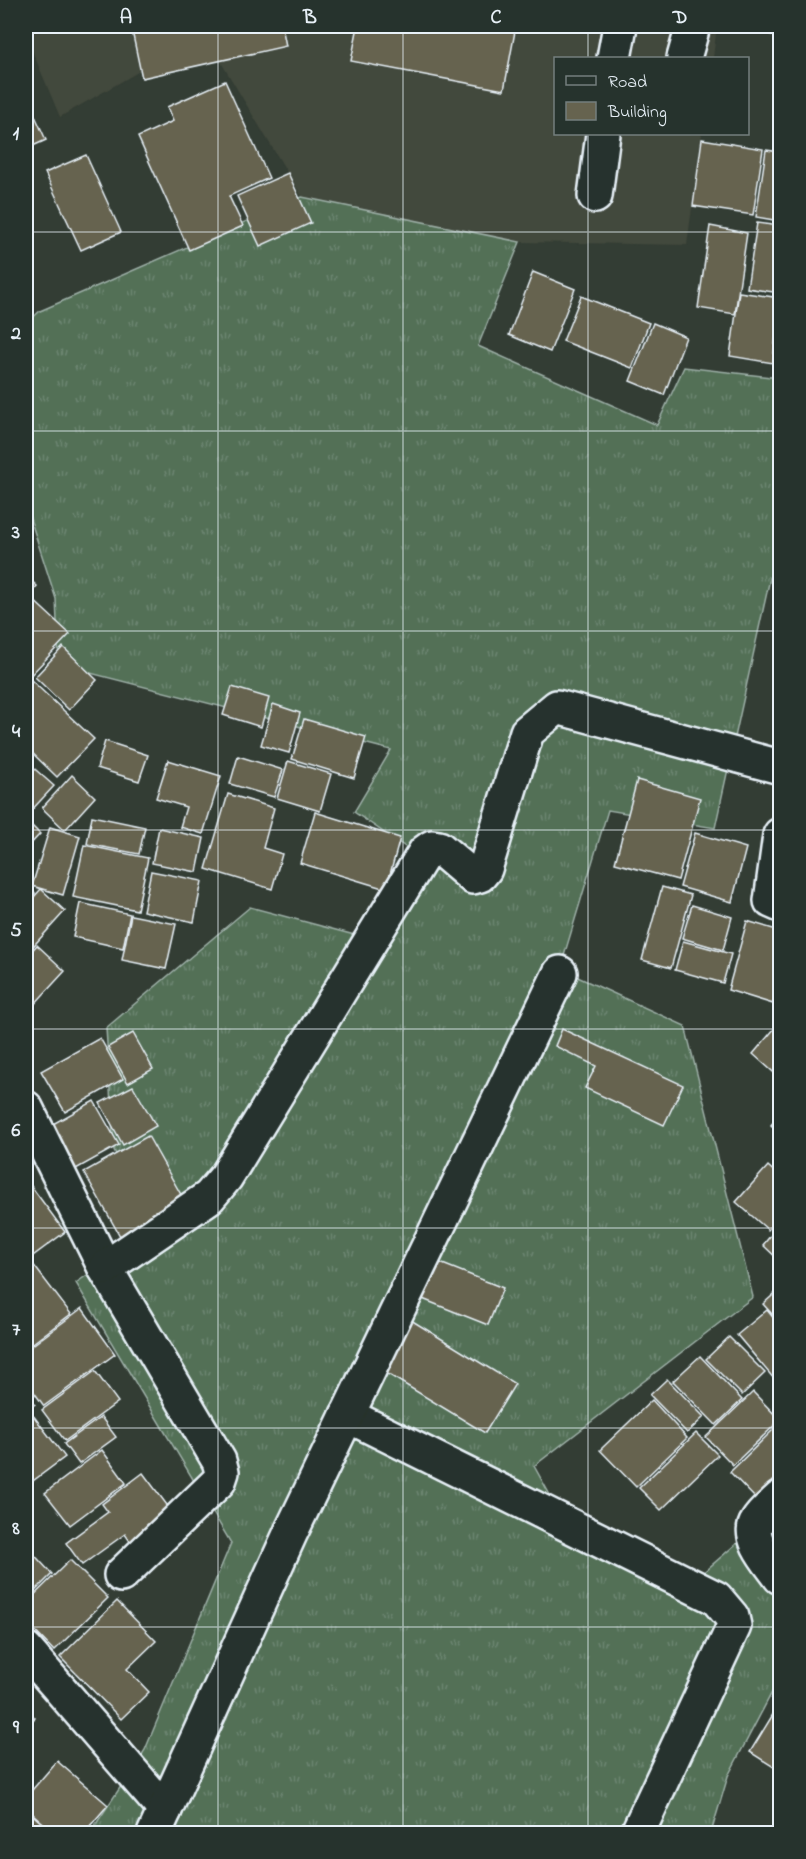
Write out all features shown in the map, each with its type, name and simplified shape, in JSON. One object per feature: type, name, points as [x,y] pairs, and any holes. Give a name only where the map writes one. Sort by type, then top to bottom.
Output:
[{"type":"street","points":[[614,57],[620,26]]},
{"type":"street","points":[[684,57],[693,26]]},
{"type":"street","points":[[595,196],[603,135]]},
{"type":"street","points":[[105,1268],[209,1197],[226,1177],[425,852],[432,847],[439,848],[472,876],[480,875],[485,869],[527,732],[540,719],[557,707],[780,767]]},
{"type":"street","points":[[780,835],[771,902],[780,905]]},
{"type":"street","points":[[26,1650],[160,1822],[347,1415],[560,972]]},
{"type":"street","points":[[26,1108],[105,1268],[219,1461],[222,1472],[219,1482],[121,1575]]},
{"type":"street","points":[[347,1415],[716,1598],[732,1617],[734,1626],[637,1833]]},
{"type":"street","points":[[780,1498],[757,1521],[754,1533],[780,1577]]},
{"type":"shaded area","points":[[26,26],[717,26],[713,57],[554,57],[554,135],[702,135],[687,245],[520,242],[302,197],[204,34],[60,117],[26,36]]},
{"type":"green space","points":[[302,197],[520,242],[478,346],[657,425],[684,367],[780,378],[780,533],[715,828],[608,810],[560,969],[685,1026],[753,1297],[534,1466],[560,1513],[699,1576],[780,1506],[780,1677],[728,1776],[711,1833],[90,1833],[145,1750],[231,1543],[76,1283],[151,1230],[114,1150],[106,1028],[250,907],[377,941],[417,855],[354,812],[391,750],[59,665],[56,599],[26,506],[26,324],[40,311]]},
{"type":"building","points":[[131,26],[282,26],[286,46],[142,78]]},
{"type":"building","points":[[358,26],[516,26],[504,90],[351,61]]},
{"type":"building","points":[[716,26],[780,26],[780,36]]},
{"type":"building","points":[[225,81],[269,178],[229,196],[243,226],[189,250],[138,137],[173,121],[167,107]]},
{"type":"building","points":[[26,96],[46,140],[26,149]]},
{"type":"building","points":[[702,139],[763,149],[753,215],[693,206]]},
{"type":"building","points":[[766,150],[780,152],[780,221],[756,217]]},
{"type":"building","points":[[86,155],[121,232],[81,250],[45,173]]},
{"type":"building","points":[[288,173],[311,223],[260,246],[237,196]]},
{"type":"building","points":[[757,223],[780,226],[780,293],[747,288]]},
{"type":"building","points":[[710,226],[747,233],[735,314],[698,308]]},
{"type":"building","points":[[533,272],[575,289],[550,352],[509,335]]},
{"type":"building","points":[[739,292],[780,298],[773,363],[730,356]]},
{"type":"building","points":[[581,296],[649,323],[632,368],[563,341]]},
{"type":"building","points":[[653,323],[686,337],[664,395],[630,381]]},
{"type":"building","points":[[26,576],[37,586],[26,599]]},
{"type":"building","points":[[30,597],[70,634],[26,680],[26,602]]},
{"type":"building","points":[[63,647],[97,680],[69,710],[35,677]]},
{"type":"building","points":[[31,680],[94,739],[57,777],[26,747],[26,686]]},
{"type":"building","points":[[232,687],[269,698],[261,727],[223,715]]},
{"type":"building","points":[[273,704],[300,713],[289,753],[261,745]]},
{"type":"building","points":[[304,719],[366,737],[354,778],[292,759]]},
{"type":"building","points":[[105,741],[148,755],[139,781],[97,768]]},
{"type":"building","points":[[238,756],[283,770],[274,797],[230,784]]},
{"type":"building","points":[[168,760],[221,776],[203,834],[180,827],[186,807],[156,798]]},
{"type":"building","points":[[288,761],[331,774],[320,811],[277,798]]},
{"type":"building","points":[[28,763],[54,786],[28,814],[26,766]]},
{"type":"building","points":[[72,775],[95,797],[65,830],[42,808]]},
{"type":"building","points":[[637,780],[700,798],[678,880],[615,863]]},
{"type":"building","points":[[228,794],[274,808],[263,848],[282,854],[272,889],[206,869]]},
{"type":"building","points":[[315,812],[400,838],[386,889],[300,863]]},
{"type":"building","points":[[92,816],[145,827],[139,854],[87,844]]},
{"type":"building","points":[[26,820],[40,834],[26,849]]},
{"type":"building","points":[[50,827],[80,836],[63,895],[32,886]]},
{"type":"building","points":[[159,828],[204,838],[197,872],[152,863]]},
{"type":"building","points":[[695,833],[746,848],[732,902],[680,887]]},
{"type":"building","points":[[84,845],[148,858],[137,910],[73,897]]},
{"type":"building","points":[[151,871],[202,881],[194,922],[143,911]]},
{"type":"building","points":[[26,884],[35,893],[26,904]]},
{"type":"building","points":[[662,887],[691,895],[671,968],[642,960]]},
{"type":"building","points":[[41,889],[65,911],[26,954],[26,906]]},
{"type":"building","points":[[80,903],[130,914],[123,948],[73,937]]},
{"type":"building","points":[[692,905],[732,917],[723,950],[682,938]]},
{"type":"building","points":[[131,915],[176,924],[166,969],[122,960]]},
{"type":"building","points":[[747,921],[780,931],[780,978],[773,1004],[728,990]]},
{"type":"building","points":[[683,941],[731,954],[723,983],[675,970]]},
{"type":"building","points":[[37,945],[65,971],[31,1008],[26,1003],[26,957]]},
{"type":"building","points":[[780,1022],[780,1078],[753,1054]]},
{"type":"building","points":[[562,1029],[683,1085],[664,1125],[585,1088],[596,1066],[555,1046]]},
{"type":"building","points":[[133,1033],[153,1069],[128,1083],[108,1047]]},
{"type":"building","points":[[100,1038],[123,1079],[65,1112],[41,1071]]},
{"type":"building","points":[[133,1086],[156,1126],[123,1145],[100,1103]]},
{"type":"building","points":[[94,1101],[119,1145],[76,1169],[51,1125]]},
{"type":"building","points":[[780,1114],[780,1134],[771,1125]]},
{"type":"building","points":[[148,1136],[184,1200],[120,1236],[84,1172]]},
{"type":"building","points":[[768,1166],[780,1177],[780,1215],[768,1230],[736,1202]]},
{"type":"building","points":[[31,1186],[65,1232],[26,1261],[26,1190]]},
{"type":"building","points":[[780,1224],[780,1261],[763,1245]]},
{"type":"building","points":[[430,1259],[503,1288],[488,1325],[415,1296]]},
{"type":"building","points":[[32,1263],[71,1314],[29,1346],[26,1342],[26,1268]]},
{"type":"building","points":[[780,1289],[780,1323],[763,1304]]},
{"type":"building","points":[[82,1308],[115,1354],[44,1406],[26,1381],[26,1350]]},
{"type":"building","points":[[767,1310],[780,1326],[780,1375],[775,1380],[737,1335]]},
{"type":"building","points":[[406,1317],[515,1384],[485,1433],[376,1367]]},
{"type":"building","points":[[729,1337],[765,1373],[742,1395],[706,1359]]},
{"type":"building","points":[[700,1356],[742,1400],[716,1425],[673,1381]]},
{"type":"building","points":[[95,1371],[118,1402],[65,1441],[42,1410]]},
{"type":"building","points":[[667,1379],[704,1417],[687,1433],[650,1395]]},
{"type":"building","points":[[26,1391],[35,1404],[26,1411]]},
{"type":"building","points":[[753,1392],[780,1420],[733,1465],[706,1437]]},
{"type":"building","points":[[652,1400],[687,1438],[636,1487],[600,1450]]},
{"type":"building","points":[[29,1410],[65,1457],[26,1486],[26,1413]]},
{"type":"building","points":[[101,1417],[116,1437],[79,1464],[64,1444]]},
{"type":"building","points":[[776,1427],[780,1432],[780,1475],[756,1499],[730,1472]]},
{"type":"building","points":[[696,1433],[718,1455],[661,1510],[639,1488]]},
{"type":"building","points":[[102,1450],[126,1483],[70,1525],[45,1493]]},
{"type":"building","points":[[143,1473],[176,1517],[134,1547],[125,1534],[82,1565],[66,1543],[108,1512],[102,1504]]},
{"type":"building","points":[[26,1546],[52,1574],[26,1600]]},
{"type":"building","points":[[70,1560],[108,1598],[54,1651],[26,1622],[26,1603]]},
{"type":"building","points":[[117,1601],[156,1641],[127,1669],[149,1692],[121,1719],[60,1657]]},
{"type":"building","points":[[780,1703],[780,1771],[750,1752]]},
{"type":"building","points":[[26,1708],[35,1718],[26,1726]]},
{"type":"building","points":[[57,1761],[108,1805],[83,1834],[56,1834],[26,1808],[26,1797]]},
{"type":"building","points":[[26,1809],[54,1834],[26,1834]]}]
